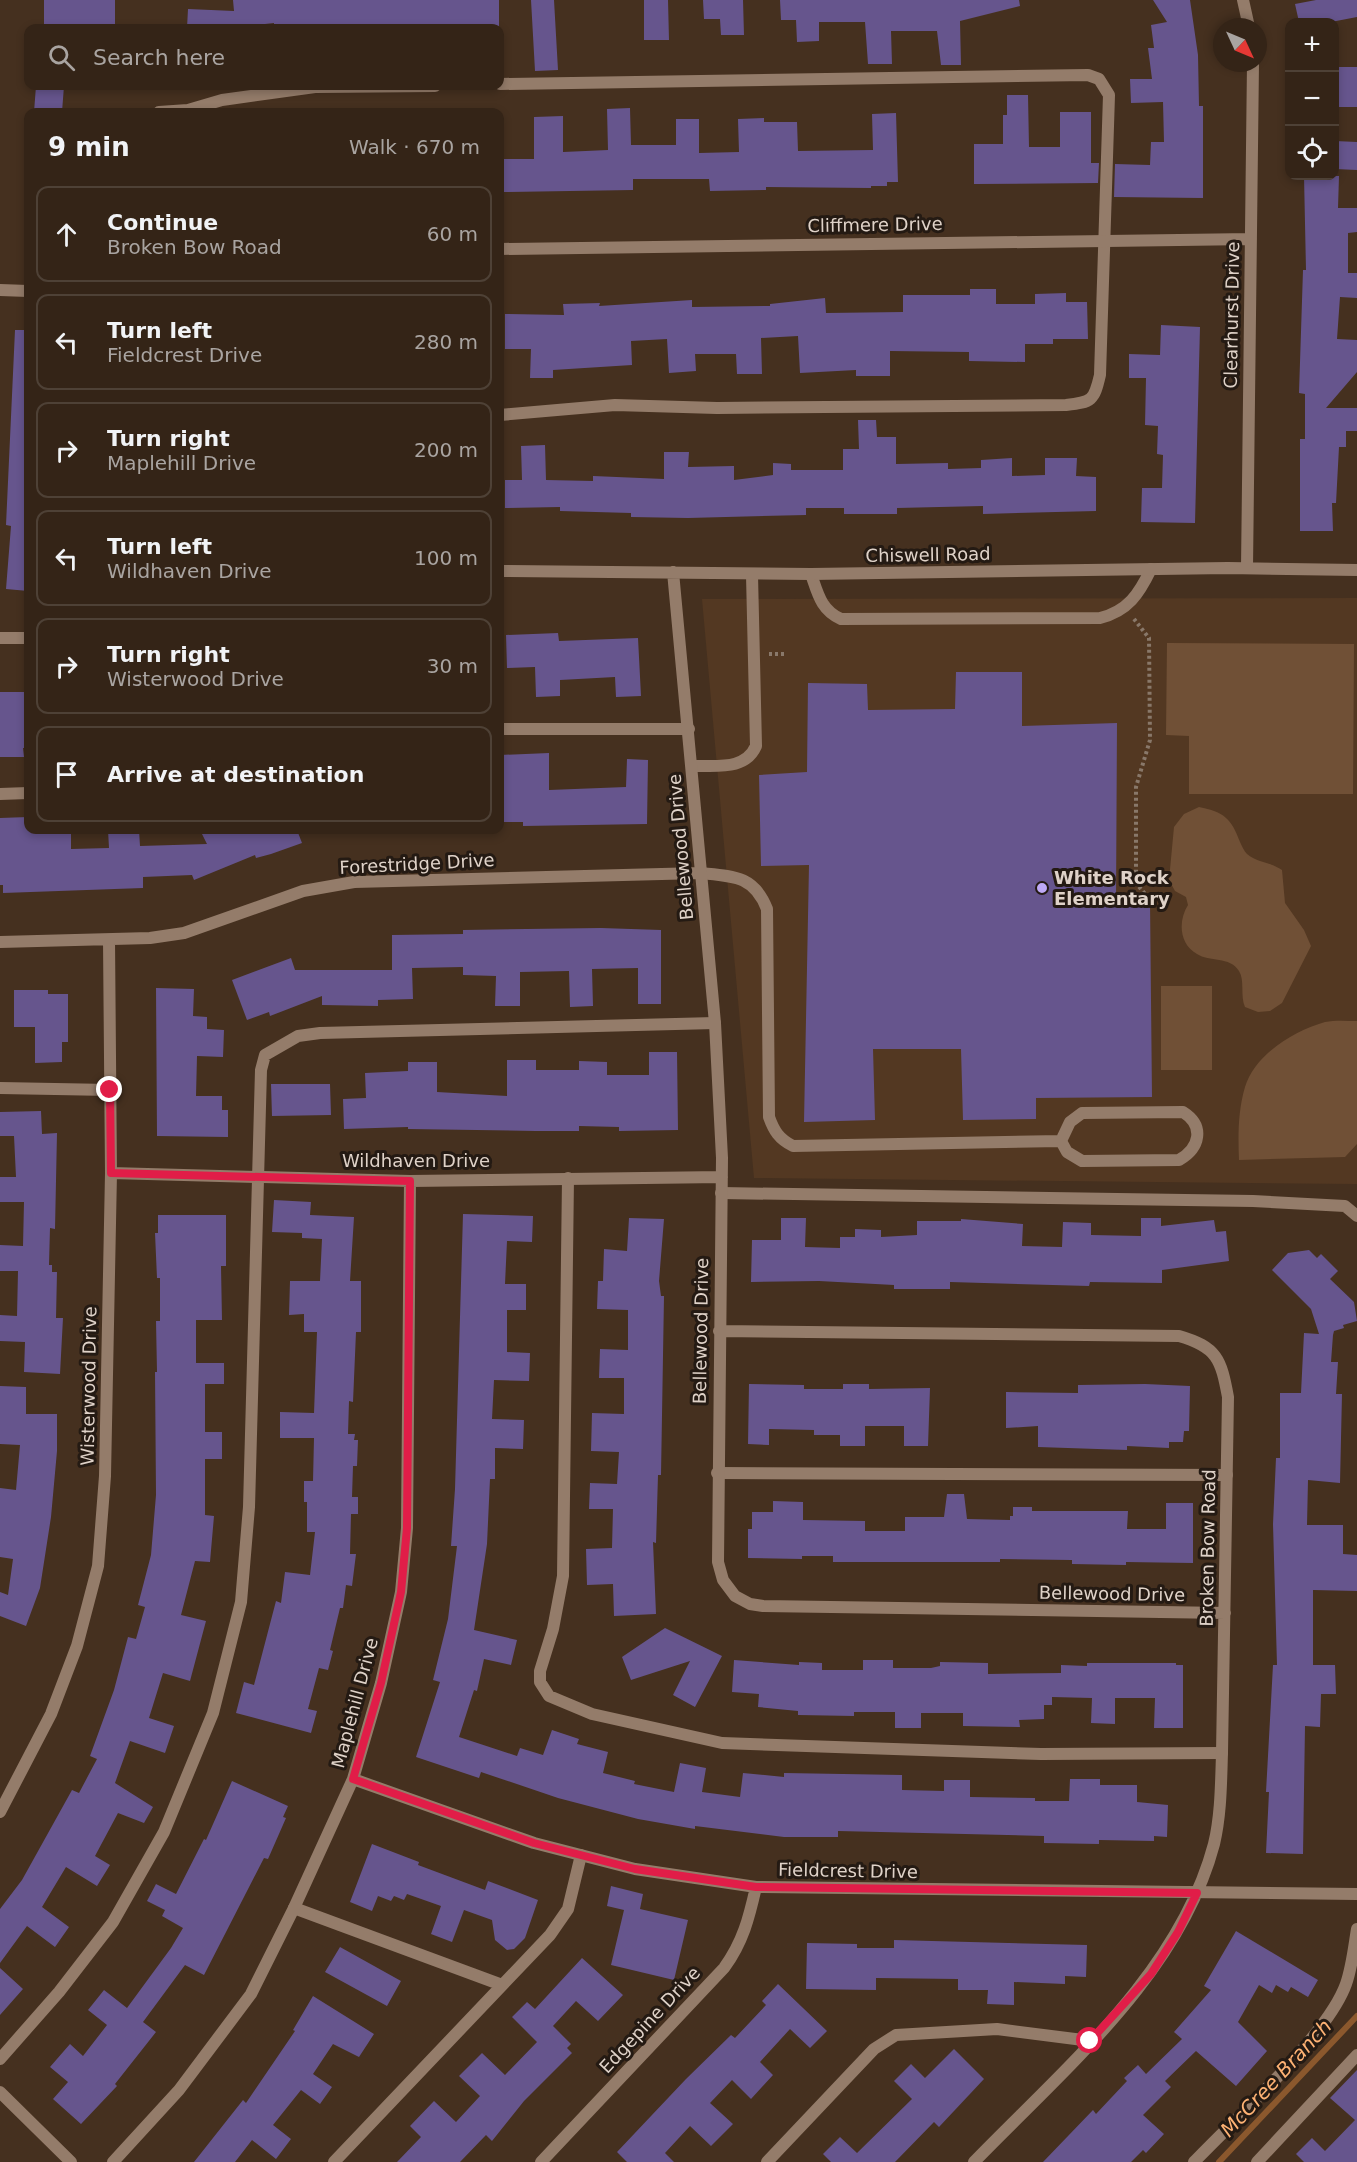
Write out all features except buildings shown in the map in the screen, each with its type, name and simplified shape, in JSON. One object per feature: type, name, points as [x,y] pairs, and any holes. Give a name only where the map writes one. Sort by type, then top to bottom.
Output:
[{"type":"street","points":[[1243,0],[1247,18]]},
{"type":"street","name":"Clearhurst Drive","points":[[1247,568],[1253,72]]},
{"type":"street","points":[[504,84],[1089,75],[1099,79],[1109,95],[1100,375],[1096,394],[1089,402],[1066,405],[875,408],[615,405],[504,416]]},
{"type":"street","points":[[195,108],[222,100],[294,90]]},
{"type":"street","name":"Cliffmere Drive","points":[[504,249],[1251,239]]},
{"type":"street","points":[[0,290],[24,291]]},
{"type":"street","name":"Chiswell Road","points":[[504,571],[811,574],[1247,568],[1357,570]]},
{"type":"street","points":[[811,574],[822,604],[829,613],[854,620],[1100,618],[1126,607],[1139,594],[1151,569]]},
{"type":"street","name":"Bellewood Drive","points":[[673,572],[693,766],[700,873],[715,1023],[722,1178],[717,1473],[718,1562],[723,1580],[735,1596],[750,1604],[1225,1613]]},
{"type":"street","points":[[693,766],[743,762],[752,756],[756,746],[752,574]]},
{"type":"street","points":[[0,638],[24,638]]},
{"type":"street","points":[[504,729],[689,729]]},
{"type":"street","points":[[0,794],[24,793]]},
{"type":"street","name":"Forestridge Drive","points":[[0,942],[150,938],[184,933],[303,891],[354,882],[700,873],[739,878],[762,896],[767,909],[770,1117],[774,1132],[783,1141],[793,1146],[804,1146],[1061,1141]]},
{"type":"street","name":"Wisterwood Drive","points":[[0,1812],[51,1714],[77,1646],[98,1566],[105,1476],[111,1173],[109,940]]},
{"type":"street","points":[[0,2059],[60,1992],[113,1922],[164,1832],[213,1713],[241,1602],[249,1507],[256,1178],[261,1070],[265,1055],[298,1036],[320,1033],[715,1023]]},
{"type":"street","points":[[0,1088],[110,1090]]},
{"type":"street","points":[[1184,1112],[1193,1118],[1198,1129],[1198,1142],[1190,1154],[1179,1160],[1082,1161],[1067,1152],[1061,1141],[1070,1122],[1082,1113],[1184,1112]]},
{"type":"street","name":"Wildhaven Drive","points":[[111,1173],[410,1181],[722,1178]]},
{"type":"street","points":[[568,1178],[563,1576],[553,1629],[540,1671],[540,1682],[549,1696],[592,1714],[722,1743],[1041,1754],[1222,1753]]},
{"type":"street","name":"Maplehill Drive","points":[[113,2162],[179,2090],[251,1994],[294,1908],[353,1779],[381,1683],[402,1581],[407,1528],[410,1181]]},
{"type":"street","points":[[721,1193],[1253,1201],[1346,1206],[1357,1216]]},
{"type":"street","name":"Broken Bow Road","points":[[718,1331],[1179,1336],[1200,1342],[1217,1356],[1224,1374],[1228,1397],[1225,1613],[1222,1753],[1219,1808],[1214,1843],[1197,1893],[1178,1932],[1151,1974],[974,2162]]},
{"type":"street","points":[[717,1473],[1227,1475]]},
{"type":"street","name":"Fieldcrest Drive","points":[[353,1779],[534,1843],[635,1869],[756,1887],[1357,1894]]},
{"type":"street","points":[[334,2162],[550,1935],[568,1909],[581,1855]]},
{"type":"street","name":"Edgepine Drive","points":[[541,2162],[724,1968],[739,1947],[747,1927],[756,1887]]},
{"type":"street","points":[[294,1908],[502,1984]]},
{"type":"street","points":[[1194,2162],[1288,2064],[1323,2022],[1346,1984],[1357,1929]]},
{"type":"street","points":[[767,2162],[874,2049],[896,2035],[998,2029],[1090,2041]]},
{"type":"street","points":[[1257,2162],[1357,2055]]},
{"type":"street","points":[[0,2092],[71,2162]]},
{"type":"path","points":[[1126,607],[1149,638],[1150,740],[1136,787],[1136,883],[1150,900]]},
{"type":"shaded area","name":"White Rock Elementary","points":[[1357,598],[1357,1184],[754,1178],[702,599]]},
{"type":"shaded area","points":[[1167,643],[1354,644],[1353,794],[1189,794],[1189,736],[1166,735]]},
{"type":"shaded area","points":[[1199,807],[1215,811],[1226,817],[1247,854],[1282,870],[1285,903],[1304,930],[1311,946],[1282,1003],[1270,1011],[1258,1012],[1245,1007],[1241,975],[1235,966],[1197,954],[1191,950],[1184,938],[1182,925],[1188,905],[1186,897],[1175,891],[1169,880],[1174,827],[1184,814]]},
{"type":"shaded area","points":[[1161,986],[1212,986],[1212,1070],[1161,1070]]},
{"type":"shaded area","points":[[1357,1021],[1357,1144],[1345,1157],[1239,1160],[1241,1105],[1245,1087],[1257,1064],[1277,1045],[1301,1031],[1325,1022]]},
{"type":"waterway","name":"McCree Branch","points":[[1219,2162],[1357,2016]]},
{"type":"place","name":"White Rock Elementary","points":[[1042,888]]},
{"type":"route","points":[[110,1090],[111,1173],[410,1181],[407,1528],[401,1592],[381,1683],[353,1779],[534,1843],[635,1869],[756,1887],[1197,1893],[1178,1932],[1151,1974],[1090,2041]]}]
